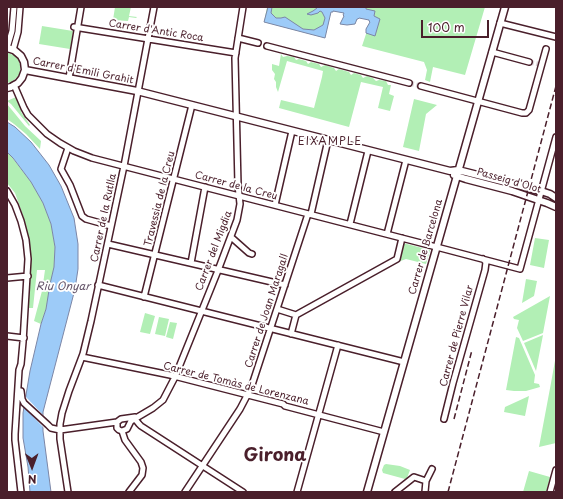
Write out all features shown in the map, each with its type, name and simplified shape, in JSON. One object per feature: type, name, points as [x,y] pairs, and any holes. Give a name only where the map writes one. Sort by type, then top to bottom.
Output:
[{"type":"main road","name":"Carrer de Barcelona","points":[[367,492],[505,7]]},
{"type":"main road","points":[[7,88],[18,83],[25,70],[22,59],[18,53],[10,49]]},
{"type":"main road","name":"Carrer d'Emili Grahit","points":[[25,70],[137,91],[406,160]]},
{"type":"main road","points":[[406,160],[457,173]]},
{"type":"main road","name":"Passeig d'Olot","points":[[457,173],[541,191],[556,198]]},
{"type":"main road","name":"Passeig d'Olot","points":[[457,173],[556,207]]},
{"type":"street","points":[[10,49],[14,7]]},
{"type":"street","points":[[10,49],[18,32],[20,7]]},
{"type":"street","points":[[69,78],[76,28],[81,7]]},
{"type":"street","name":"Carrer de la Rutlla","points":[[68,492],[60,430],[63,409],[82,357],[89,328],[124,166],[154,7]]},
{"type":"street","name":"Carrer del Migdia","points":[[128,426],[131,421],[153,408],[163,400],[175,377],[231,237],[239,212],[236,53],[243,7]]},
{"type":"street","points":[[7,12],[14,14]]},
{"type":"street","points":[[500,23],[556,35]]},
{"type":"street","name":"Carrer d'Antic Roca","points":[[76,28],[236,53]]},
{"type":"street","points":[[238,38],[258,43]]},
{"type":"street","points":[[267,46],[409,83]]},
{"type":"street","points":[[421,86],[526,114],[529,110],[546,49]]},
{"type":"street","points":[[492,52],[529,62]]},
{"type":"street","name":"Carrer de la Creu","points":[[14,85],[28,115],[47,134],[68,148],[92,158],[520,269],[539,200]]},
{"type":"street","name":"Travessia de la Creu","points":[[144,297],[192,105]]},
{"type":"street","points":[[275,205],[292,131]]},
{"type":"street","points":[[539,200],[556,137]]},
{"type":"street","name":"Carrer de Joan Maragall","points":[[185,492],[240,409],[251,388],[310,214],[328,140]]},
{"type":"street","points":[[68,148],[61,169],[70,184],[82,216],[86,219],[111,226]]},
{"type":"street","points":[[350,224],[368,150]]},
{"type":"street","points":[[387,234],[406,160]]},
{"type":"street","points":[[191,263],[205,187]]},
{"type":"street","points":[[8,193],[15,205],[23,227],[28,253],[24,338],[15,434],[21,492]]},
{"type":"street","points":[[231,237],[252,254]]},
{"type":"street","points":[[291,334],[296,315],[397,259],[402,238]]},
{"type":"street","points":[[108,244],[285,285]]},
{"type":"street","name":"Carrer de Pierre Vilar","points":[[444,418],[485,270],[486,262],[483,259]]},
{"type":"street","points":[[7,278],[28,276]]},
{"type":"street","points":[[98,285],[404,362]]},
{"type":"street","points":[[277,309],[296,315]]},
{"type":"street","points":[[7,336],[24,338]]},
{"type":"street","points":[[297,492],[338,346]]},
{"type":"street","name":"Carrer de Tomàs de Lorenzana","points":[[82,357],[175,377],[384,432]]},
{"type":"street","points":[[21,364],[23,376],[21,396],[24,402],[51,428],[60,430],[116,422],[122,418],[138,417],[139,424],[141,426],[243,492]]},
{"type":"street","points":[[122,418],[127,421],[128,426],[126,430],[122,431]]},
{"type":"street","points":[[116,422],[116,426],[122,431],[125,440],[141,462],[143,468],[142,475],[132,491]]},
{"type":"street","points":[[425,492],[426,481],[432,469]]},
{"type":"street","points":[[550,492],[556,470]]},
{"type":"street","points":[[395,492],[414,477],[426,481]]},
{"type":"green space","points":[[115,7],[131,7],[129,16],[137,17],[129,17],[128,21],[113,20]]},
{"type":"green space","points":[[267,7],[485,7],[465,75],[433,67],[430,82],[425,80],[427,70],[424,62],[362,46],[366,29],[370,22],[367,19],[359,18],[355,24],[340,24],[344,13],[333,11],[331,12],[325,38],[264,22]]},
{"type":"green space","points":[[42,26],[73,31],[70,49],[39,44]]},
{"type":"green space","points":[[7,52],[16,56],[19,61],[20,71],[19,75],[15,79],[7,83]]},
{"type":"green space","points":[[281,54],[283,57],[294,57],[296,60],[299,59],[306,61],[308,64],[311,62],[319,64],[321,67],[325,65],[334,68],[336,71],[339,69],[349,72],[351,75],[354,73],[361,75],[363,78],[367,76],[376,81],[386,81],[388,85],[391,85],[389,94],[394,96],[390,111],[378,108],[383,87],[361,82],[349,127],[279,108],[281,100],[314,108],[323,71],[287,61],[278,92],[274,79],[275,74],[272,70],[272,64],[279,66]]},
{"type":"green space","points":[[16,97],[22,109],[21,112],[30,125],[29,126],[7,101]]},
{"type":"green space","points":[[414,99],[437,105],[426,114],[419,151],[403,147]]},
{"type":"green space","points":[[7,104],[25,126],[41,141],[40,149],[26,134],[7,119]]},
{"type":"green space","points":[[7,152],[31,182],[43,203],[51,224],[55,247],[54,267],[46,309],[41,324],[34,321],[42,291],[45,270],[37,270],[33,308],[28,308],[30,248],[24,218],[15,193],[7,183]]},
{"type":"green space","points":[[535,238],[549,240],[544,268],[530,265]]},
{"type":"green space","points":[[403,243],[430,250],[426,264],[406,259],[398,262]]},
{"type":"green space","points":[[526,279],[537,281],[534,296],[522,303]]},
{"type":"green space","points":[[550,296],[543,333],[523,341],[517,328],[519,320],[514,319],[513,317]]},
{"type":"green space","points":[[145,313],[155,316],[150,334],[140,332]]},
{"type":"green space","points":[[159,317],[169,319],[165,336],[155,334]]},
{"type":"green space","points":[[170,322],[177,323],[173,339],[166,337]]},
{"type":"green space","points":[[543,335],[536,371],[524,343]]},
{"type":"green space","points":[[516,337],[519,338],[535,375],[534,383],[539,384],[540,387],[526,391],[506,390]]},
{"type":"green space","points":[[556,355],[556,443],[539,447],[551,383]]},
{"type":"green space","points":[[529,396],[525,416],[504,412],[505,407]]},
{"type":"green space","points":[[386,464],[400,466],[410,470],[407,478],[405,479],[383,473],[382,470]]},
{"type":"green space","points":[[529,471],[550,477],[546,492],[523,492]]},
{"type":"water","points":[[268,7],[272,7],[271,13],[276,18],[285,17],[303,29],[314,30],[323,25],[325,18],[322,12],[320,11],[311,15],[307,14],[317,7],[366,7],[366,9],[375,11],[374,16],[380,19],[375,36],[366,33],[366,29],[370,22],[369,20],[359,18],[355,24],[340,24],[344,13],[333,11],[331,12],[325,38],[264,22]]},
{"type":"water","name":"Riu Onyar","points":[[7,122],[15,127],[31,142],[49,165],[61,186],[74,218],[78,244],[78,269],[75,289],[43,412],[43,431],[51,492],[30,492],[28,467],[23,438],[23,413],[30,371],[46,309],[54,267],[55,247],[51,224],[43,203],[31,182],[7,152]]},
{"type":"pier","points":[[25,396],[45,417],[45,429],[23,406]]},
{"type":"tunnel","points":[[529,62],[542,65]]},
{"type":"tunnel","points":[[409,83],[421,86]]},
{"type":"railway","points":[[448,492],[556,86]]},
{"type":"railway","points":[[454,419],[472,350]]},
{"type":"district","name":"EIXAMPLE","points":[[330,142]]},
{"type":"district","name":"Girona","points":[[275,456]]}]
